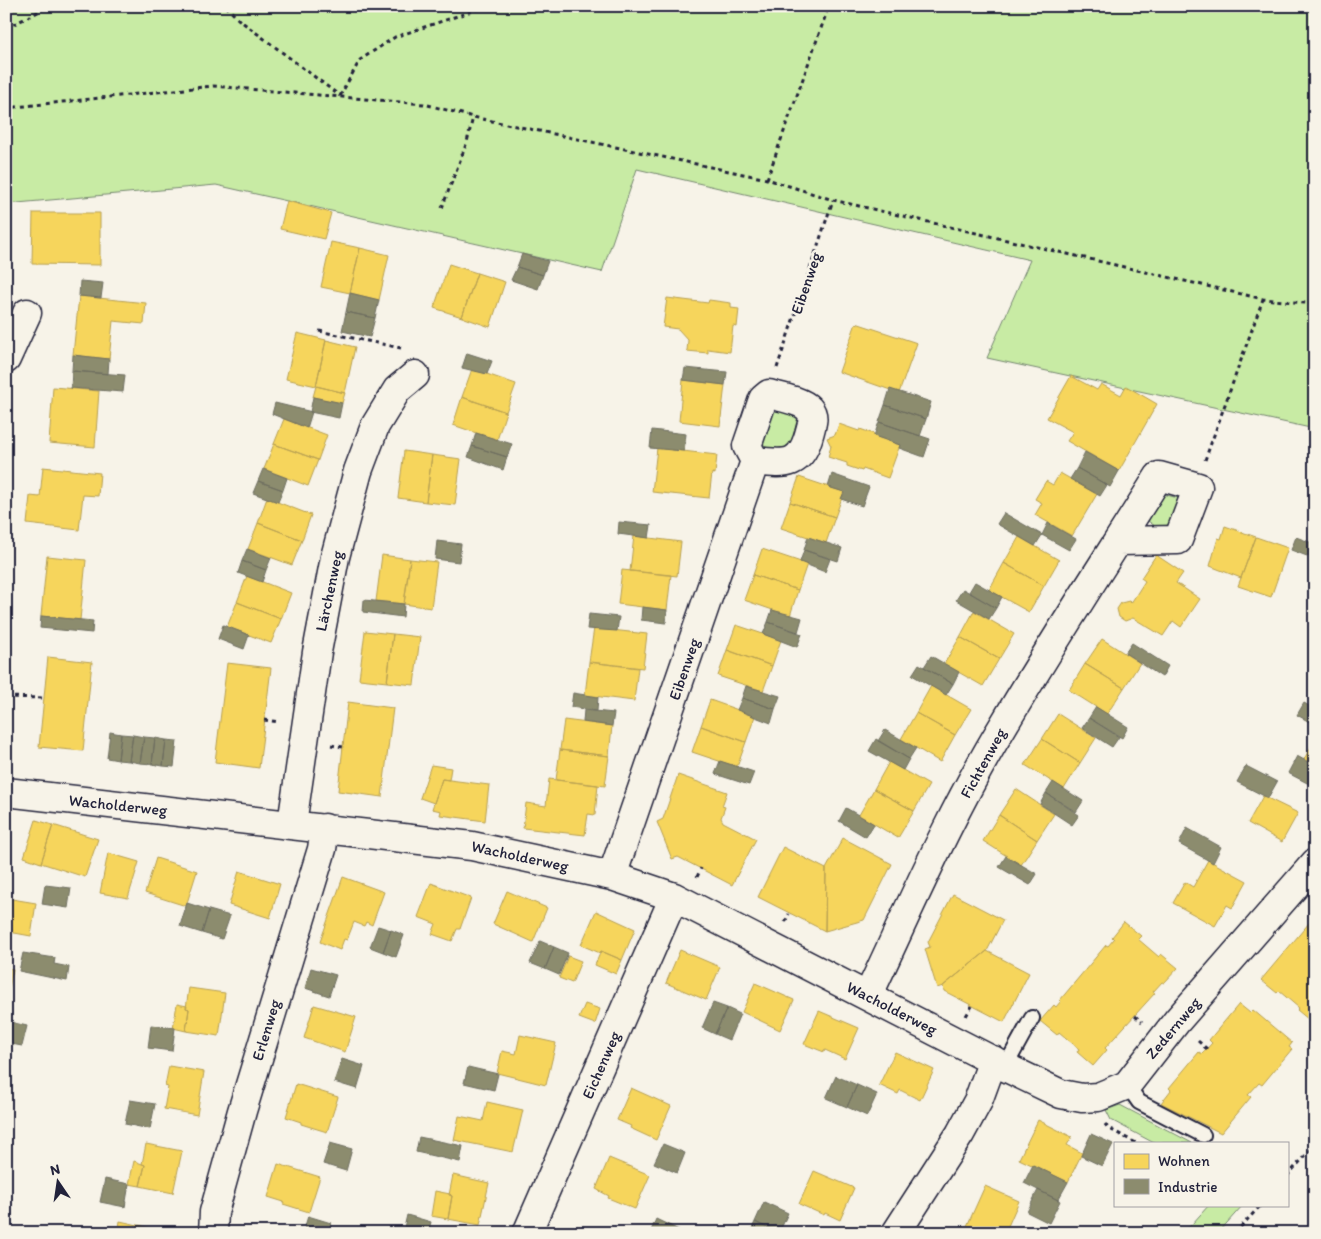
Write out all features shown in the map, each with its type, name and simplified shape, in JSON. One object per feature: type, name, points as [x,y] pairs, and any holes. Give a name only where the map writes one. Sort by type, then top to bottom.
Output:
[{"type":"street","points":[[6,359],[27,313]]},
{"type":"street","name":"Lärchenweg","points":[[292,824],[317,652],[335,558],[358,471],[375,426],[397,390],[415,376]]},
{"type":"street","points":[[769,394],[803,404],[810,409],[813,418],[806,445],[801,455],[791,461],[778,464],[755,462],[747,446],[763,399],[769,394]]},
{"type":"street","name":"Eibenweg","points":[[612,876],[755,462]]},
{"type":"street","name":"Fichtenweg","points":[[868,996],[950,821],[997,735],[1159,476],[1191,484]]},
{"type":"street","points":[[1118,541],[1178,540],[1198,487],[1191,484]]},
{"type":"street","name":"Wacholderweg","points":[[6,792],[472,846],[612,876],[674,897],[999,1064]]},
{"type":"street","name":"Erlenweg","points":[[213,1233],[214,1212],[242,1110],[322,849],[325,828]]},
{"type":"street","name":"Zedernweg","points":[[999,1064],[1061,1094],[1082,1098],[1098,1097],[1126,1085],[1178,1021],[1315,863]]},
{"type":"street","name":"Eichenweg","points":[[527,1233],[674,897]]},
{"type":"street","points":[[896,1233],[960,1134],[999,1064]]},
{"type":"lane","points":[[999,1064],[1032,1018]]},
{"type":"lane","points":[[1126,1085],[1139,1102],[1203,1135]]},
{"type":"path","points":[[6,28],[47,6]]},
{"type":"path","points":[[226,6],[238,19],[340,96]]},
{"type":"path","points":[[340,96],[360,60],[395,37],[487,6]]},
{"type":"path","points":[[767,179],[830,6]]},
{"type":"path","points":[[6,108],[213,86],[424,104],[767,179],[833,200],[1263,299],[1315,304]]},
{"type":"path","points":[[442,208],[467,142],[473,116]]},
{"type":"path","points":[[6,158],[8,178],[6,236]]},
{"type":"path","name":"Eibenweg","points":[[769,394],[833,200]]},
{"type":"path","points":[[1191,484],[1204,464],[1263,299]]},
{"type":"path","points":[[319,331],[401,348]]},
{"type":"path","points":[[6,697],[44,698]]},
{"type":"path","points":[[1288,1175],[1315,1145]]},
{"type":"path","points":[[1236,1233],[1260,1206]]},
{"type":"green space","points":[[6,6],[1315,6],[1315,429],[987,358],[1030,260],[637,169],[602,272],[216,185],[6,204]]},
{"type":"green space","points":[[779,408],[798,417],[800,423],[792,446],[782,451],[768,450],[761,441],[773,410]]},
{"type":"green space","points":[[1163,494],[1178,498],[1181,501],[1171,525],[1155,526],[1148,521],[1147,516]]},
{"type":"green space","points":[[1120,1105],[1190,1142],[1152,1142],[1111,1120],[1106,1110]]},
{"type":"green space","points":[[1208,1206],[1242,1206],[1218,1233],[1184,1233]]},
{"type":"building: Wohnen","points":[[287,201],[331,213],[324,239],[280,229]]},
{"type":"building: Wohnen","points":[[33,213],[100,213],[100,265],[32,264]]},
{"type":"building: Wohnen","points":[[331,242],[360,248],[350,293],[321,287]]},
{"type":"building: Wohnen","points":[[360,248],[389,255],[379,300],[350,293]]},
{"type":"building: Wohnen","points":[[449,264],[477,273],[462,317],[434,308]]},
{"type":"building: Wohnen","points":[[477,273],[505,282],[490,327],[462,317]]},
{"type":"building: Wohnen","points":[[79,296],[146,303],[144,324],[113,321],[109,359],[73,355]]},
{"type":"building: Wohnen","points":[[667,298],[708,303],[709,300],[731,303],[731,308],[739,309],[737,327],[733,326],[730,352],[708,349],[708,353],[687,351],[688,340],[678,329],[663,327]]},
{"type":"building: Wohnen","points":[[856,323],[917,343],[899,393],[839,372]]},
{"type":"building: Wohnen","points":[[297,333],[326,340],[316,386],[286,379]]},
{"type":"building: Wohnen","points":[[326,340],[355,347],[345,393],[316,386]]},
{"type":"building: Wohnen","points":[[472,369],[516,384],[506,412],[462,397]]},
{"type":"building: Wohnen","points":[[1071,376],[1097,390],[1101,384],[1121,395],[1126,386],[1157,404],[1119,471],[1067,441],[1073,432],[1047,418]]},
{"type":"building: Wohnen","points":[[683,380],[725,385],[720,426],[679,421]]},
{"type":"building: Wohnen","points":[[316,386],[345,393],[342,403],[313,397]]},
{"type":"building: Wohnen","points":[[53,387],[99,391],[95,447],[49,443]]},
{"type":"building: Wohnen","points":[[462,397],[506,412],[497,440],[453,425]]},
{"type":"building: Wohnen","points":[[284,419],[327,435],[318,460],[274,444]]},
{"type":"building: Wohnen","points":[[839,424],[859,431],[860,429],[900,445],[888,478],[863,469],[862,471],[847,466],[847,463],[828,457],[831,446],[827,438],[835,435]]},
{"type":"building: Wohnen","points":[[274,444],[318,460],[308,486],[264,469]]},
{"type":"building: Wohnen","points":[[657,448],[717,455],[715,474],[712,473],[709,498],[652,492]]},
{"type":"building: Wohnen","points":[[404,451],[432,455],[426,502],[398,498]]},
{"type":"building: Wohnen","points":[[432,455],[461,459],[455,505],[426,502]]},
{"type":"building: Wohnen","points":[[43,467],[100,473],[98,496],[83,495],[79,530],[27,524],[30,496],[40,497]]},
{"type":"building: Wohnen","points":[[1060,473],[1097,494],[1072,536],[1035,515],[1042,503],[1035,499],[1046,481],[1053,485]]},
{"type":"building: Wohnen","points":[[799,477],[844,492],[835,517],[790,502]]},
{"type":"building: Wohnen","points":[[267,498],[311,515],[302,540],[258,523]]},
{"type":"building: Wohnen","points":[[790,502],[835,517],[826,543],[781,528]]},
{"type":"building: Wohnen","points":[[258,523],[302,540],[292,565],[248,549]]},
{"type":"building: Wohnen","points":[[1225,526],[1256,537],[1241,578],[1210,566],[1218,538],[1221,539]]},
{"type":"building: Wohnen","points":[[634,536],[681,542],[677,576],[630,571]]},
{"type":"building: Wohnen","points":[[1019,537],[1059,560],[1044,586],[1004,563]]},
{"type":"building: Wohnen","points":[[1256,537],[1288,548],[1271,597],[1238,586]]},
{"type":"building: Wohnen","points":[[762,549],[807,564],[798,590],[753,575]]},
{"type":"building: Wohnen","points":[[382,555],[410,559],[404,604],[376,601]]},
{"type":"building: Wohnen","points":[[1156,555],[1183,573],[1176,583],[1200,599],[1181,627],[1173,621],[1163,636],[1133,618],[1125,621],[1119,617],[1117,609],[1121,603],[1129,601],[1131,603],[1145,581],[1141,578]]},
{"type":"building: Wohnen","points":[[47,556],[86,560],[80,620],[41,616]]},
{"type":"building: Wohnen","points":[[410,559],[437,562],[431,608],[404,604]]},
{"type":"building: Wohnen","points":[[1004,563],[1044,586],[1029,612],[989,590]]},
{"type":"building: Wohnen","points":[[622,570],[671,575],[667,610],[618,604]]},
{"type":"building: Wohnen","points":[[753,575],[798,590],[790,616],[744,600]]},
{"type":"building: Wohnen","points":[[247,576],[291,593],[281,619],[237,602]]},
{"type":"building: Wohnen","points":[[237,602],[281,619],[271,643],[227,627]]},
{"type":"building: Wohnen","points":[[974,611],[1014,634],[999,659],[960,637]]},
{"type":"building: Wohnen","points":[[736,625],[781,640],[772,666],[727,650]]},
{"type":"building: Wohnen","points":[[594,628],[647,634],[643,668],[589,662]]},
{"type":"building: Wohnen","points":[[365,631],[393,634],[387,682],[359,679]]},
{"type":"building: Wohnen","points":[[393,634],[420,637],[414,685],[387,682]]},
{"type":"building: Wohnen","points":[[960,637],[999,659],[983,686],[944,664]]},
{"type":"building: Wohnen","points":[[1102,639],[1140,663],[1124,688],[1085,664]]},
{"type":"building: Wohnen","points":[[727,650],[772,666],[763,691],[718,676]]},
{"type":"building: Wohnen","points":[[48,657],[92,662],[83,751],[39,747]]},
{"type":"building: Wohnen","points":[[589,662],[638,668],[634,701],[585,695]]},
{"type":"building: Wohnen","points":[[227,663],[271,668],[259,768],[215,762]]},
{"type":"building: Wohnen","points":[[1085,664],[1124,688],[1107,714],[1069,690]]},
{"type":"building: Wohnen","points":[[931,686],[971,709],[955,735],[916,713]]},
{"type":"building: Wohnen","points":[[710,700],[755,716],[746,742],[701,726]]},
{"type":"building: Wohnen","points":[[348,702],[393,708],[382,797],[338,791]]},
{"type":"building: Wohnen","points":[[916,713],[955,735],[940,762],[901,739]]},
{"type":"building: Wohnen","points":[[1058,714],[1096,738],[1080,763],[1042,739]]},
{"type":"building: Wohnen","points":[[564,720],[612,726],[609,756],[560,750]]},
{"type":"building: Wohnen","points":[[701,726],[746,742],[737,767],[692,752]]},
{"type":"building: Wohnen","points":[[1042,739],[1080,763],[1064,789],[1025,765]]},
{"type":"building: Wohnen","points":[[1315,740],[1315,766],[1304,759]]},
{"type":"building: Wohnen","points":[[560,750],[609,756],[605,786],[556,780]]},
{"type":"building: Wohnen","points":[[889,762],[929,785],[914,811],[874,789]]},
{"type":"building: Wohnen","points":[[431,765],[451,768],[449,780],[442,779],[434,803],[420,798]]},
{"type":"building: Wohnen","points":[[678,775],[727,792],[722,806],[725,807],[721,818],[723,822],[756,839],[732,885],[678,857],[672,859],[657,822],[663,819]]},
{"type":"building: Wohnen","points":[[442,779],[489,785],[485,821],[440,815],[441,811],[432,809]]},
{"type":"building: Wohnen","points":[[549,779],[598,785],[595,815],[588,814],[585,835],[523,828],[526,803],[546,806]]},
{"type":"building: Wohnen","points":[[874,789],[914,811],[898,838],[859,815]]},
{"type":"building: Wohnen","points":[[1016,789],[1054,814],[1037,840],[999,815]]},
{"type":"building: Wohnen","points":[[1263,796],[1298,813],[1282,842],[1248,823]]},
{"type":"building: Wohnen","points":[[999,815],[1037,840],[1021,865],[983,841]]},
{"type":"building: Wohnen","points":[[36,820],[53,825],[41,863],[24,857]]},
{"type":"building: Wohnen","points":[[53,825],[98,839],[85,877],[41,863]]},
{"type":"building: Wohnen","points":[[843,838],[892,864],[864,920],[825,931],[826,869]]},
{"type":"building: Wohnen","points":[[783,847],[826,869],[825,931],[758,897]]},
{"type":"building: Wohnen","points":[[108,853],[139,862],[128,898],[100,893]]},
{"type":"building: Wohnen","points":[[156,858],[197,871],[186,906],[145,893]]},
{"type":"building: Wohnen","points":[[1208,860],[1247,881],[1232,908],[1227,905],[1215,926],[1173,903],[1185,882],[1193,887]]},
{"type":"building: Wohnen","points":[[239,871],[280,884],[270,918],[229,905]]},
{"type":"building: Wohnen","points":[[343,877],[384,892],[372,925],[366,922],[364,926],[354,922],[347,940],[344,939],[340,950],[320,942]]},
{"type":"building: Wohnen","points":[[431,883],[471,898],[460,929],[457,929],[452,941],[432,934],[436,924],[418,917]]},
{"type":"building: Wohnen","points":[[507,891],[547,908],[533,942],[493,924]]},
{"type":"building: Wohnen","points":[[953,894],[1003,920],[987,951],[943,986],[937,988],[925,949],[930,947],[928,942]]},
{"type":"building: Wohnen","points":[[6,898],[36,903],[31,936],[9,932],[9,935],[6,935]]},
{"type":"building: Wohnen","points":[[596,911],[635,929],[622,960],[581,945]]},
{"type":"building: Wohnen","points":[[1315,916],[1314,1024],[1279,991],[1277,993],[1261,980]]},
{"type":"building: Wohnen","points":[[1124,922],[1141,936],[1138,939],[1159,957],[1161,954],[1178,968],[1153,992],[1155,993],[1105,1048],[1107,1050],[1093,1066],[1077,1052],[1079,1049],[1059,1032],[1057,1035],[1040,1021],[1054,1005],[1056,1007],[1106,945],[1108,946],[1114,939],[1112,937]]},
{"type":"building: Wohnen","points":[[680,950],[720,967],[706,1000],[666,983]]},
{"type":"building: Wohnen","points":[[601,951],[622,960],[616,974],[595,965]]},
{"type":"building: Wohnen","points":[[987,951],[1029,973],[1004,1022],[944,991],[943,986]]},
{"type":"building: Wohnen","points":[[568,956],[581,961],[572,983],[559,978]]},
{"type":"building: Wohnen","points":[[6,968],[13,969],[6,1004]]},
{"type":"building: Wohnen","points":[[755,983],[794,1000],[780,1030],[742,1012]]},
{"type":"building: Wohnen","points":[[189,988],[225,993],[219,1036],[186,1031],[189,1009],[186,1008]]},
{"type":"building: Wohnen","points":[[177,1004],[187,1006],[186,1008],[189,1009],[186,1031],[173,1028]]},
{"type":"building: Wohnen","points":[[585,1004],[600,1009],[595,1024],[579,1018]]},
{"type":"building: Wohnen","points":[[1239,1004],[1250,1013],[1253,1010],[1292,1043],[1289,1047],[1292,1049],[1262,1085],[1259,1083],[1248,1095],[1251,1097],[1221,1133],[1161,1103],[1171,1090],[1169,1088],[1199,1052],[1202,1054],[1212,1043],[1209,1040]]},
{"type":"building: Wohnen","points":[[314,1005],[356,1017],[345,1052],[304,1038]]},
{"type":"building: Wohnen","points":[[819,1011],[859,1028],[845,1059],[825,1050],[824,1052],[804,1044]]},
{"type":"building: Wohnen","points":[[520,1035],[556,1043],[546,1085],[497,1073],[502,1051],[516,1054]]},
{"type":"building: Wohnen","points":[[895,1052],[934,1070],[920,1100],[900,1090],[898,1094],[879,1085]]},
{"type":"building: Wohnen","points":[[169,1066],[204,1072],[197,1115],[164,1109],[168,1087],[165,1086]]},
{"type":"building: Wohnen","points":[[296,1084],[338,1097],[327,1132],[286,1117]]},
{"type":"building: Wohnen","points":[[631,1088],[671,1106],[656,1140],[617,1120]]},
{"type":"building: Wohnen","points":[[487,1102],[523,1110],[513,1152],[454,1140],[459,1116],[483,1121]]},
{"type":"building: Wohnen","points":[[1038,1120],[1072,1137],[1067,1145],[1082,1153],[1068,1182],[1019,1159]]},
{"type":"building: Wohnen","points":[[146,1144],[182,1151],[173,1193],[140,1186],[145,1165],[142,1164]]},
{"type":"building: Wohnen","points":[[609,1158],[650,1175],[635,1209],[608,1198],[609,1196],[596,1189]]},
{"type":"building: Wohnen","points":[[134,1161],[145,1165],[140,1186],[129,1184]]},
{"type":"building: Wohnen","points":[[278,1164],[320,1177],[309,1212],[268,1197]]},
{"type":"building: Wohnen","points":[[814,1171],[854,1188],[840,1220],[799,1204]]},
{"type":"building: Wohnen","points":[[453,1175],[489,1183],[480,1225],[448,1219],[452,1196],[449,1195]]},
{"type":"building: Wohnen","points":[[985,1186],[1019,1201],[1005,1233],[984,1233],[967,1226]]},
{"type":"building: Wohnen","points":[[435,1191],[452,1196],[448,1219],[431,1216]]},
{"type":"building: Wohnen","points":[[120,1221],[156,1229],[156,1233],[118,1233]]},
{"type":"building: Industrie","points":[[522,254],[548,261],[543,275],[517,267]]},
{"type":"building: Industrie","points":[[517,267],[543,275],[538,289],[511,280]]},
{"type":"building: Industrie","points":[[80,281],[103,283],[101,298],[79,296]]},
{"type":"building: Industrie","points":[[350,293],[379,300],[375,318],[346,312]]},
{"type":"building: Industrie","points":[[346,312],[375,318],[370,337],[342,331]]},
{"type":"building: Industrie","points":[[467,353],[492,361],[487,374],[462,368]]},
{"type":"building: Industrie","points":[[73,355],[109,359],[108,374],[72,371]]},
{"type":"building: Industrie","points":[[685,368],[727,372],[725,385],[683,380]]},
{"type":"building: Industrie","points":[[72,371],[125,375],[123,392],[71,388]]},
{"type":"building: Industrie","points":[[890,389],[931,402],[926,419],[885,405]]},
{"type":"building: Industrie","points":[[313,397],[342,403],[339,418],[310,412]]},
{"type":"building: Industrie","points":[[275,403],[312,412],[307,428],[272,414]]},
{"type":"building: Industrie","points":[[885,405],[926,419],[920,436],[879,422]]},
{"type":"building: Industrie","points":[[879,422],[930,439],[924,457],[899,448],[900,445],[874,436]]},
{"type":"building: Industrie","points":[[652,430],[686,434],[684,451],[650,448]]},
{"type":"building: Industrie","points":[[476,433],[512,444],[507,457],[472,446]]},
{"type":"building: Industrie","points":[[472,446],[507,457],[503,470],[468,457]]},
{"type":"building: Industrie","points":[[1085,452],[1119,471],[1110,487],[1077,468]]},
{"type":"building: Industrie","points":[[1077,468],[1107,485],[1100,496],[1070,479]]},
{"type":"building: Industrie","points":[[263,469],[287,478],[283,490],[258,481]]},
{"type":"building: Industrie","points":[[832,474],[869,487],[862,506],[841,499],[844,492],[828,487]]},
{"type":"building: Industrie","points":[[258,481],[283,490],[278,502],[253,493]]},
{"type":"building: Industrie","points":[[1004,513],[1042,535],[1035,546],[997,524]]},
{"type":"building: Industrie","points":[[619,522],[651,525],[649,538],[618,534]]},
{"type":"building: Industrie","points":[[1048,523],[1076,539],[1069,550],[1042,535]]},
{"type":"building: Industrie","points":[[808,537],[842,548],[838,561],[804,550]]},
{"type":"building: Industrie","points":[[1296,537],[1315,544],[1315,559],[1291,550]]},
{"type":"building: Industrie","points":[[437,541],[461,544],[459,562],[435,559]]},
{"type":"building: Industrie","points":[[247,549],[271,558],[266,570],[242,561]]},
{"type":"building: Industrie","points":[[804,550],[830,559],[825,572],[800,562]]},
{"type":"building: Industrie","points":[[242,561],[266,570],[262,582],[238,573]]},
{"type":"building: Industrie","points":[[975,582],[1002,597],[996,608],[969,592]]},
{"type":"building: Industrie","points":[[963,589],[996,608],[989,619],[956,600]]},
{"type":"building: Industrie","points":[[364,600],[404,604],[403,617],[363,612]]},
{"type":"building: Industrie","points":[[642,607],[667,610],[666,623],[641,620]]},
{"type":"building: Industrie","points":[[772,610],[802,618],[798,632],[768,622]]},
{"type":"building: Industrie","points":[[589,614],[619,617],[617,631],[587,629]]},
{"type":"building: Industrie","points":[[41,616],[93,621],[92,633],[40,628]]},
{"type":"building: Industrie","points":[[768,622],[802,634],[797,647],[763,634]]},
{"type":"building: Industrie","points":[[223,625],[249,635],[244,649],[218,639]]},
{"type":"building: Industrie","points":[[1132,643],[1168,666],[1162,677],[1125,653]]},
{"type":"building: Industrie","points":[[931,656],[959,672],[953,684],[924,667]]},
{"type":"building: Industrie","points":[[919,664],[953,684],[946,695],[912,675]]},
{"type":"building: Industrie","points":[[746,686],[780,696],[775,709],[742,698]]},
{"type":"building: Industrie","points":[[573,693],[598,697],[597,711],[571,707]]},
{"type":"building: Industrie","points":[[742,698],[775,709],[771,723],[737,710]]},
{"type":"building: Industrie","points":[[1304,703],[1315,709],[1315,725],[1297,715]]},
{"type":"building: Industrie","points":[[1096,707],[1128,727],[1122,738],[1089,718]]},
{"type":"building: Industrie","points":[[584,710],[614,713],[612,726],[583,722]]},
{"type":"building: Industrie","points":[[1089,718],[1119,737],[1112,747],[1082,728]]},
{"type":"building: Industrie","points":[[885,730],[916,748],[909,759],[878,741]]},
{"type":"building: Industrie","points":[[110,732],[121,734],[118,760],[107,758]]},
{"type":"building: Industrie","points":[[121,734],[133,735],[129,761],[118,760]]},
{"type":"building: Industrie","points":[[133,735],[144,737],[140,763],[129,761]]},
{"type":"building: Industrie","points":[[144,737],[155,738],[152,764],[140,763]]},
{"type":"building: Industrie","points":[[155,738],[166,740],[163,766],[152,764]]},
{"type":"building: Industrie","points":[[876,739],[909,759],[903,770],[869,751]]},
{"type":"building: Industrie","points":[[166,740],[177,741],[174,767],[163,766]]},
{"type":"building: Industrie","points":[[1297,756],[1315,766],[1315,778],[1311,785],[1288,773]]},
{"type":"building: Industrie","points":[[720,761],[754,772],[749,785],[715,774]]},
{"type":"building: Industrie","points":[[1246,766],[1277,782],[1268,798],[1237,782]]},
{"type":"building: Industrie","points":[[1053,782],[1083,801],[1076,812],[1046,793]]},
{"type":"building: Industrie","points":[[1046,793],[1079,815],[1072,825],[1040,804]]},
{"type":"building: Industrie","points":[[846,808],[874,824],[866,837],[839,821]]},
{"type":"building: Industrie","points":[[1187,828],[1221,847],[1213,863],[1179,844]]},
{"type":"building: Industrie","points":[[1006,856],[1037,874],[1030,885],[999,867]]},
{"type":"building: Industrie","points":[[45,885],[71,888],[68,908],[42,904]]},
{"type":"building: Industrie","points":[[187,903],[209,910],[202,933],[180,926]]},
{"type":"building: Industrie","points":[[209,910],[230,916],[222,939],[202,933]]},
{"type":"building: Industrie","points":[[378,926],[391,930],[383,952],[370,947]]},
{"type":"building: Industrie","points":[[391,930],[404,935],[396,957],[383,952]]},
{"type":"building: Industrie","points":[[540,941],[554,947],[545,969],[530,963]]},
{"type":"building: Industrie","points":[[554,947],[568,953],[559,975],[545,969]]},
{"type":"building: Industrie","points":[[23,953],[55,958],[54,964],[69,967],[67,981],[19,971]]},
{"type":"building: Industrie","points":[[311,968],[336,975],[329,996],[305,988]]},
{"type":"building: Industrie","points":[[713,1003],[727,1008],[715,1034],[702,1028]]},
{"type":"building: Industrie","points":[[727,1008],[740,1014],[729,1040],[715,1034]]},
{"type":"building: Industrie","points":[[6,1021],[27,1026],[22,1046],[6,1043]]},
{"type":"building: Industrie","points":[[151,1025],[175,1028],[172,1051],[148,1048]]},
{"type":"building: Industrie","points":[[342,1059],[364,1066],[357,1089],[334,1082]]},
{"type":"building: Industrie","points":[[468,1067],[498,1074],[494,1090],[464,1083]]},
{"type":"building: Industrie","points":[[836,1076],[857,1085],[847,1107],[826,1098]]},
{"type":"building: Industrie","points":[[857,1085],[877,1094],[867,1116],[847,1107]]},
{"type":"building: Industrie","points":[[130,1100],[155,1104],[150,1129],[125,1124]]},
{"type":"building: Industrie","points":[[1091,1134],[1113,1144],[1102,1166],[1081,1156]]},
{"type":"building: Industrie","points":[[419,1137],[463,1146],[460,1162],[416,1152]]},
{"type":"building: Industrie","points":[[330,1143],[352,1149],[346,1171],[323,1164]]},
{"type":"building: Industrie","points":[[663,1144],[685,1153],[677,1173],[654,1163]]},
{"type":"building: Industrie","points":[[1033,1165],[1068,1182],[1058,1200],[1024,1183]]},
{"type":"building: Industrie","points":[[105,1179],[129,1184],[125,1207],[100,1202]]},
{"type":"building: Industrie","points":[[1038,1190],[1060,1201],[1049,1223],[1027,1212]]},
{"type":"building: Industrie","points":[[764,1202],[788,1213],[779,1233],[755,1222]]},
{"type":"building: Industrie","points":[[407,1215],[431,1222],[428,1233],[403,1232]]},
{"type":"building: Industrie","points":[[308,1216],[331,1223],[328,1233],[303,1233]]},
{"type":"building: Industrie","points":[[656,1219],[681,1231],[680,1233],[650,1233]]},
{"type":"building: Industrie","points":[[755,1222],[778,1233],[750,1233]]}]
